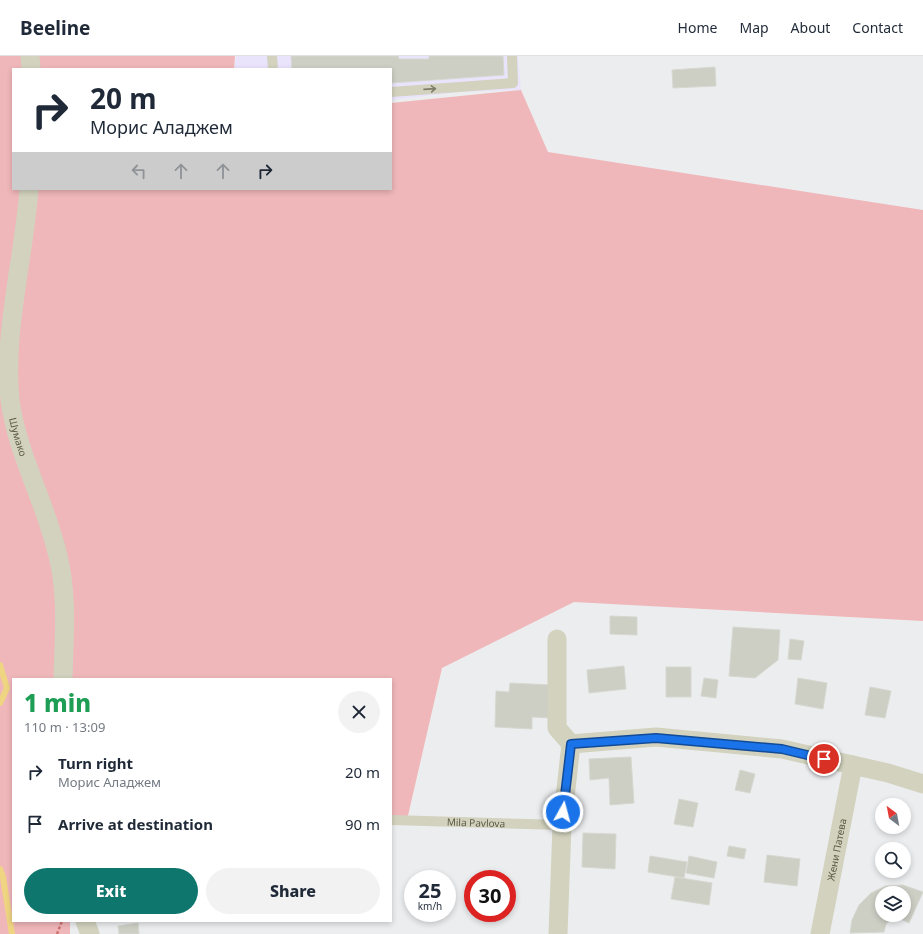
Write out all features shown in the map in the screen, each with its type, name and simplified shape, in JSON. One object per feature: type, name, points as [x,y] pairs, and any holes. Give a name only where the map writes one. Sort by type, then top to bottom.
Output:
[{"type":"street","points":[[30,56],[31,68]]},
{"type":"street","name":"Шумако","points":[[28,190],[26,228],[12,324],[9,360],[10,400],[24,454],[43,505],[63,576],[65,604],[64,678]]},
{"type":"street","points":[[557,639],[557,728],[571,744],[562,825],[558,934]]},
{"type":"street","points":[[571,744],[656,738],[782,749],[888,773],[923,784]]},
{"type":"street","name":"Жени Патева","points":[[820,934],[853,765]]},
{"type":"street","points":[[85,922],[90,934]]},
{"type":"lane","points":[[272,56],[273,68]]},
{"type":"lane","points":[[392,92],[513,83],[512,56]]},
{"type":"lane","name":"Mila Pavlova","points":[[392,820],[562,825]]},
{"type":"path","points":[[57,934],[62,922]]},
{"type":"shaded area","points":[[0,56],[235,56],[234,68],[12,68],[12,190],[392,190],[392,103],[521,90],[548,152],[923,210],[923,621],[574,602],[442,668],[407,820],[392,817],[392,678],[12,678],[12,922],[70,922],[70,934],[0,934]]},
{"type":"shaded area","points":[[236,56],[518,56],[521,90],[459,92],[392,100],[392,68],[234,68]]},
{"type":"building","points":[[291,56],[398,56],[399,59],[429,59],[429,56],[503,56],[504,75],[392,83],[392,68],[292,68]]},
{"type":"building","points":[[715,67],[716,86],[673,88],[672,70]]},
{"type":"building","points":[[610,616],[637,617],[637,635],[610,634]]},
{"type":"building","points":[[733,627],[780,630],[778,660],[755,678],[729,676]]},
{"type":"building","points":[[790,639],[804,641],[801,660],[788,659]]},
{"type":"building","points":[[624,666],[626,689],[589,693],[587,670]]},
{"type":"building","points":[[666,667],[691,667],[691,697],[666,697]]},
{"type":"building","points":[[704,678],[718,680],[716,698],[701,696]]},
{"type":"building","points":[[798,678],[827,683],[823,709],[795,704]]},
{"type":"building","points":[[510,683],[552,685],[550,718],[532,717],[532,729],[495,727],[496,691],[509,692]]},
{"type":"building","points":[[870,687],[891,691],[885,718],[865,715]]},
{"type":"building","points":[[631,757],[634,803],[610,805],[609,778],[590,780],[589,759]]},
{"type":"building","points":[[740,770],[755,774],[750,793],[735,790]]},
{"type":"building","points":[[679,799],[698,803],[693,827],[674,824]]},
{"type":"building","points":[[583,833],[616,834],[615,869],[582,867]]},
{"type":"building","points":[[729,846],[746,849],[744,859],[727,856]]},
{"type":"building","points":[[767,855],[800,859],[797,886],[764,882]]},
{"type":"building","points":[[650,856],[687,862],[684,878],[648,872]]},
{"type":"building","points":[[689,856],[717,862],[714,878],[686,873]]},
{"type":"building","points":[[675,877],[712,883],[709,905],[671,899]]},
{"type":"building","points":[[911,888],[923,892],[911,919]]},
{"type":"building","points":[[875,891],[875,922],[889,922],[886,924],[884,932],[850,933],[852,920],[859,905],[871,893]]},
{"type":"building","points":[[138,923],[139,934],[119,934],[118,926]]},
{"type":"waterway","points":[[0,665],[7,688],[0,703]]},
{"type":"waterway","points":[[0,869],[3,877],[12,934]]},
{"type":"route","points":[[563,812],[571,744],[656,738],[782,749],[824,759]]}]
